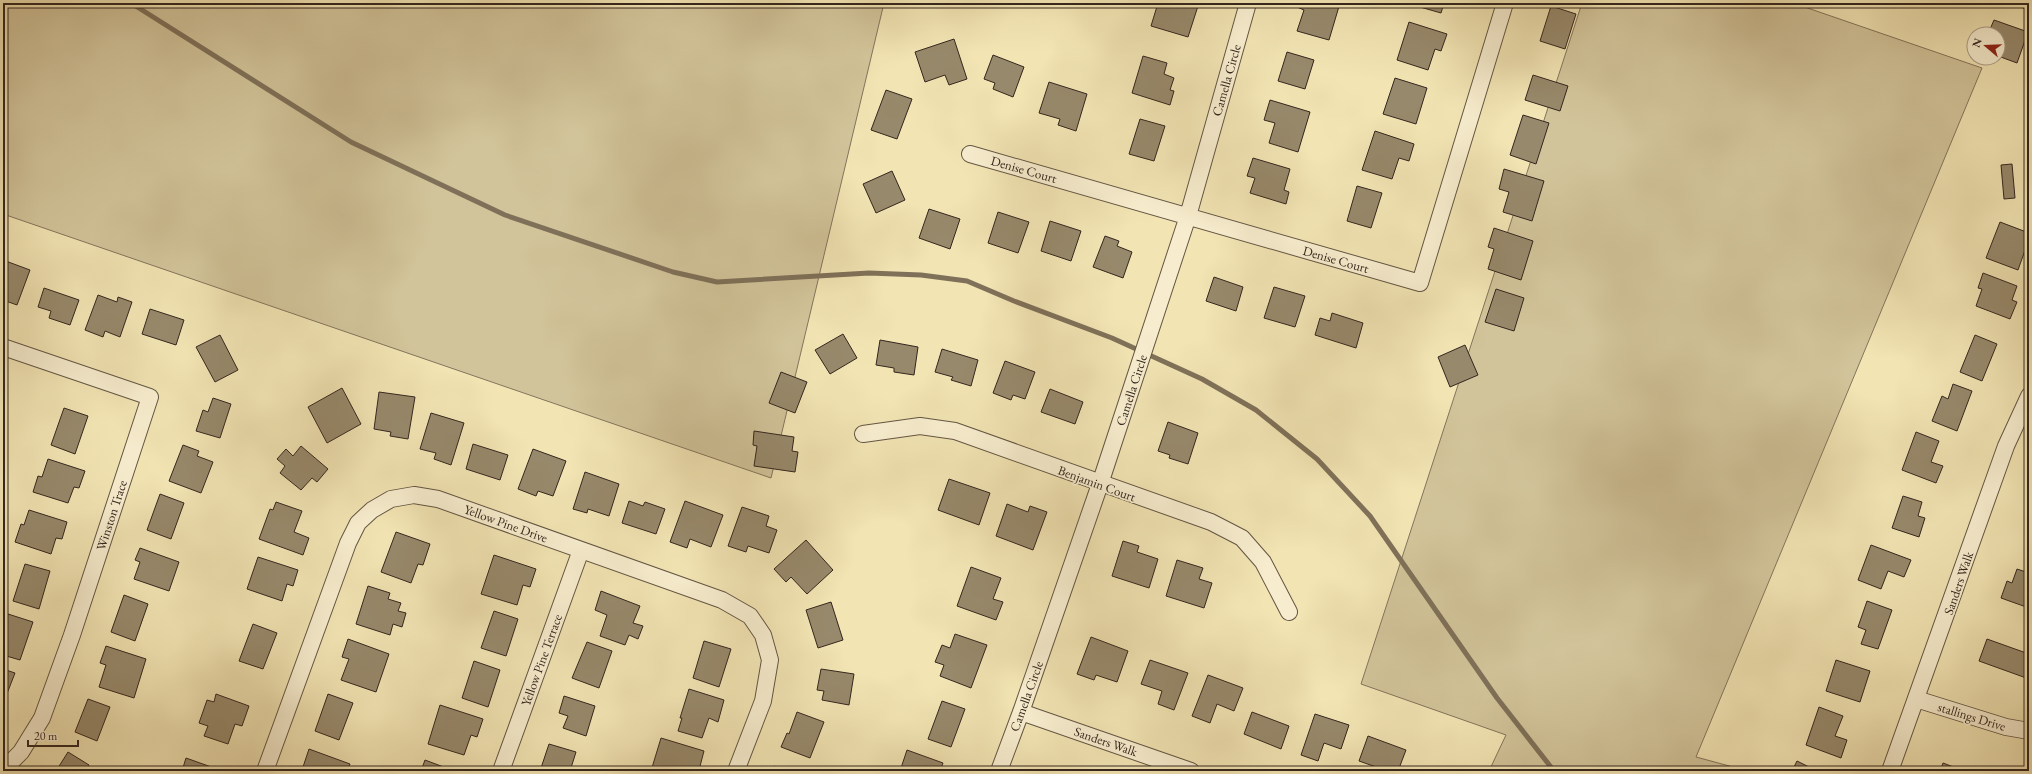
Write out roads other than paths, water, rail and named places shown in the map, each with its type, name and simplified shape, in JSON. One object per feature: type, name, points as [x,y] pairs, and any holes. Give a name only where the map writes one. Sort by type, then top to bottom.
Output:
[{"type":"street","name":"Camella Circle","points":[[999,771],[1100,484],[1188,216],[1248,3]]},
{"type":"street","name":"Denise Court","points":[[970,154],[1420,283],[1505,3]]},
{"type":"street","name":"Winston Trace","points":[[3,347],[150,397],[72,635],[42,718],[20,752],[3,770]]},
{"type":"street","name":"Sanders Walk","points":[[1890,771],[2006,446],[2029,396]]},
{"type":"street","name":"Benjamin Court","points":[[863,434],[920,426],[955,431],[1100,484],[1211,522],[1242,538],[1263,562],[1289,612]]},
{"type":"street","name":"Yellow Pine Drive","points":[[265,771],[348,543],[358,523],[372,510],[391,498],[414,495],[438,499],[722,600],[750,616],[763,635],[770,660],[763,701],[736,771]]},
{"type":"street","name":"Yellow Pine Terrace","points":[[501,771],[581,550]]},
{"type":"street","name":"stallings Drive","points":[[1916,699],[2006,727],[2029,731]]},
{"type":"street","name":"Sanders Walk","points":[[1021,712],[1191,771]]},
{"type":"waterway","points":[[131,3],[351,142],[505,215],[673,272],[717,282],[869,273],[921,275],[967,281],[1014,301],[1112,338],[1202,379],[1256,410],[1317,459],[1370,516],[1497,698],[1554,771]]}]
